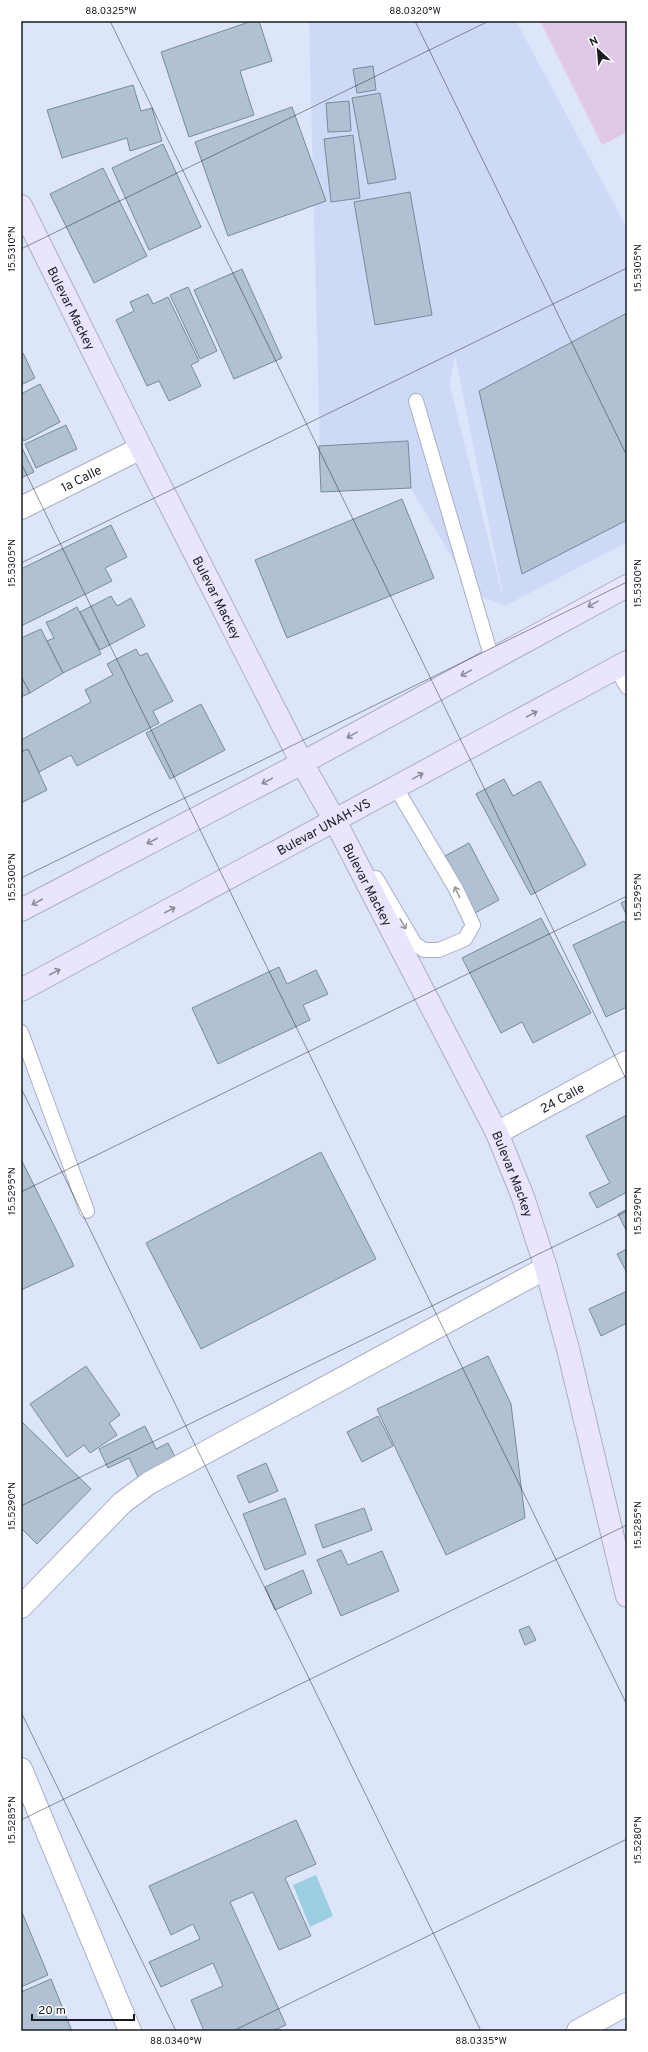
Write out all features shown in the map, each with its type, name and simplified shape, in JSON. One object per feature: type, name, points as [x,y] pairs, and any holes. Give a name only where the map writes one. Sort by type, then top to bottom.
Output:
[{"type":"main road","name":"Bulevar Mackey","points":[[21,206],[141,448],[302,763],[339,818],[497,1133],[523,1197],[546,1268],[568,1349],[627,1596]]},
{"type":"main road","points":[[21,910],[302,763],[627,586]]},
{"type":"main road","name":"Bulevar UNAH-VS","points":[[21,990],[622,665]]},
{"type":"street","name":"1a Calle","points":[[21,508],[141,448]]},
{"type":"street","name":"24 Calle","points":[[497,1133],[627,1062]]},
{"type":"street","points":[[21,1607],[122,1503],[149,1483],[546,1268]]},
{"type":"street","points":[[21,1769],[130,2031]]},
{"type":"street","points":[[578,2031],[627,2004]]},
{"type":"lane","points":[[416,401],[492,659]]},
{"type":"lane","points":[[622,665],[627,687]]},
{"type":"lane","points":[[339,818],[415,944],[424,950],[439,950],[465,939],[472,925],[456,889],[396,788]]},
{"type":"lane","points":[[21,1032],[87,1211]]},
{"type":"shaded area","points":[[309,21],[516,21],[627,228],[627,542],[505,606],[473,593],[411,488],[321,492]],"holes":[[[455,355],[503,594],[450,385]]]},
{"type":"shaded area","points":[[540,21],[627,21],[627,132],[602,145]]},
{"type":"shaded area","points":[[316,1875],[333,1916],[310,1927],[293,1885]]},
{"type":"building","points":[[252,21],[259,21],[272,61],[240,71],[254,115],[189,137],[161,52]]},
{"type":"building","points":[[373,66],[376,90],[357,93],[353,69]]},
{"type":"building","points":[[133,85],[141,111],[152,108],[162,141],[130,151],[127,138],[62,158],[47,110]]},
{"type":"building","points":[[380,93],[396,179],[368,184],[352,98]]},
{"type":"building","points":[[349,101],[351,131],[328,132],[326,103]]},
{"type":"building","points":[[292,107],[326,201],[228,236],[195,142]]},
{"type":"building","points":[[353,135],[360,198],[331,202],[324,139]]},
{"type":"building","points":[[163,144],[201,227],[149,250],[112,168]]},
{"type":"building","points":[[103,168],[147,256],[94,283],[50,194]]},
{"type":"building","points":[[410,192],[432,315],[375,325],[354,202]]},
{"type":"building","points":[[242,269],[282,358],[234,379],[194,290]]},
{"type":"building","points":[[188,287],[217,351],[200,359],[170,295]]},
{"type":"building","points":[[148,294],[153,304],[168,297],[199,361],[191,365],[201,386],[169,401],[159,381],[147,386],[116,320],[134,311],[130,302]]},
{"type":"building","points":[[627,313],[627,520],[522,574],[479,391]]},
{"type":"building","points":[[23,353],[35,378],[21,385],[21,354]]},
{"type":"building","points":[[40,384],[60,422],[24,441],[21,436],[21,394]]},
{"type":"building","points":[[66,425],[77,449],[36,468],[25,444]]},
{"type":"building","points":[[408,441],[411,488],[321,492],[319,446]]},
{"type":"building","points":[[22,448],[34,472],[21,478],[21,449]]},
{"type":"building","points":[[402,499],[434,578],[287,638],[255,560]]},
{"type":"building","points":[[111,525],[127,557],[105,568],[112,581],[21,626],[21,569]]},
{"type":"building","points":[[111,596],[117,606],[131,598],[145,626],[100,650],[80,612]]},
{"type":"building","points":[[77,607],[101,654],[63,673],[47,641],[54,638],[46,622],[53,620]]},
{"type":"building","points":[[41,629],[63,673],[30,693],[21,676],[21,638]]},
{"type":"building","points":[[136,649],[140,656],[147,653],[173,701],[153,711],[159,723],[77,766],[71,755],[39,772],[28,749],[21,752],[21,740],[91,702],[85,690],[113,675],[107,664]]},
{"type":"building","points":[[21,676],[30,693],[21,697]]},
{"type":"building","points":[[201,704],[225,750],[170,779],[146,733]]},
{"type":"building","points":[[28,749],[47,790],[21,803],[21,752]]},
{"type":"building","points":[[504,779],[513,796],[540,781],[586,865],[531,895],[476,794]]},
{"type":"building","points":[[469,843],[499,900],[475,913],[445,856]]},
{"type":"building","points":[[627,900],[627,916],[621,903]]},
{"type":"building","points":[[541,918],[591,1013],[533,1043],[522,1022],[501,1033],[462,958]]},
{"type":"building","points":[[624,921],[627,927],[627,1007],[606,1017],[573,945]]},
{"type":"building","points":[[279,967],[287,984],[316,970],[328,994],[303,1005],[310,1020],[218,1064],[192,1008]]},
{"type":"building","points":[[627,1115],[627,1192],[597,1208],[589,1193],[610,1183],[586,1136]]},
{"type":"building","points":[[321,1152],[376,1259],[201,1349],[146,1243]]},
{"type":"building","points":[[21,1159],[74,1266],[21,1290]]},
{"type":"building","points":[[627,1209],[627,1232],[618,1214]]},
{"type":"building","points":[[627,1249],[627,1273],[617,1254]]},
{"type":"building","points":[[627,1291],[627,1323],[601,1336],[589,1309]]},
{"type":"building","points":[[488,1356],[511,1404],[525,1518],[446,1555],[377,1409]]},
{"type":"building","points":[[86,1366],[120,1415],[109,1423],[117,1435],[90,1453],[84,1445],[67,1457],[30,1404]]},
{"type":"building","points":[[378,1416],[393,1446],[362,1462],[347,1432]]},
{"type":"building","points":[[21,1421],[91,1489],[37,1544],[21,1528]]},
{"type":"building","points":[[145,1426],[156,1449],[168,1443],[176,1459],[138,1477],[129,1458],[108,1468],[99,1449]]},
{"type":"building","points":[[266,1463],[278,1491],[249,1503],[237,1476]]},
{"type":"building","points":[[285,1498],[306,1554],[265,1570],[243,1514]]},
{"type":"building","points":[[364,1508],[372,1530],[323,1548],[315,1525]]},
{"type":"building","points":[[341,1550],[348,1565],[382,1551],[399,1591],[341,1616],[317,1560]]},
{"type":"building","points":[[303,1570],[312,1593],[275,1610],[265,1587]]},
{"type":"building","points":[[529,1626],[536,1640],[525,1645],[519,1630]]},
{"type":"building","points":[[296,1820],[316,1864],[285,1878],[311,1936],[279,1950],[253,1892],[230,1902],[286,2025],[272,2031],[204,2031],[191,2000],[223,1986],[213,1963],[161,1987],[149,1962],[200,1939],[193,1924],[171,1935],[149,1886]]},
{"type":"building","points":[[21,1910],[48,1975],[21,1987]]},
{"type":"building","points":[[51,1979],[72,2031],[21,2031],[21,1992]]}]
